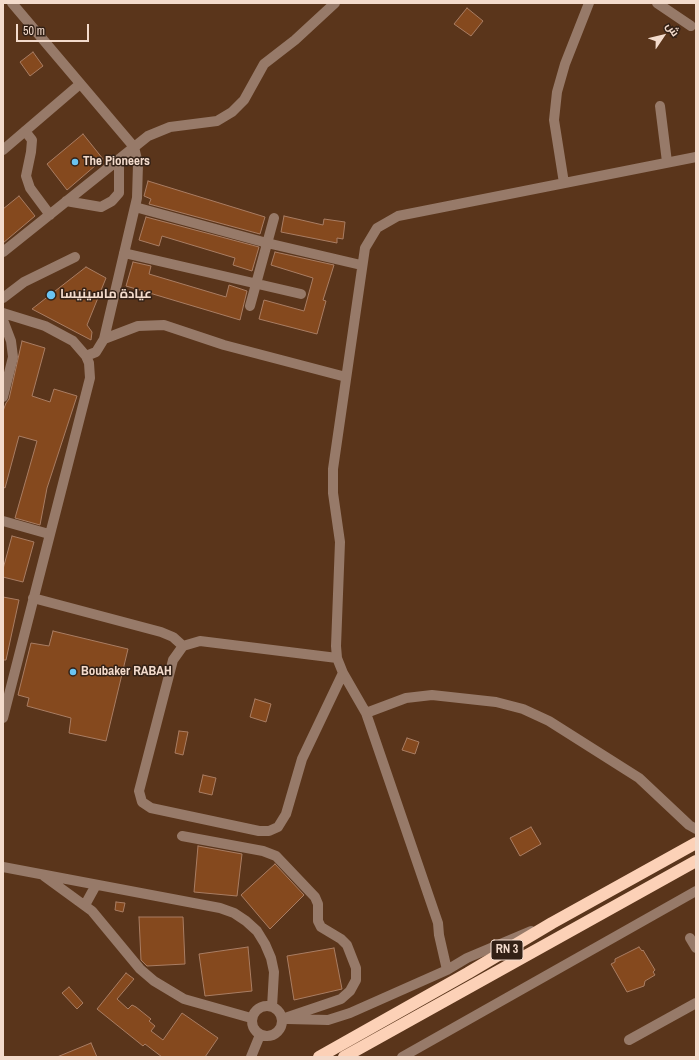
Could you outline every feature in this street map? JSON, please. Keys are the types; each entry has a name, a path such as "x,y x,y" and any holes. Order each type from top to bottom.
{"highway":[{"name":"RN 3","path":"319,1057 468,973 552,923 696,843"},
{"name":"RN 3","path":"344,1057 696,861"}],"street":[{"path":"12,3 134,147 139,172 135,207 104,338 102,344 96,352 86,356"},
{"path":"3,252 148,136 162,129 217,121 232,112 244,100 264,64 296,40 335,3"},
{"path":"564,183 554,120 557,92 565,64 589,3"},
{"path":"657,3 691,26"},
{"path":"3,150 80,84"},
{"path":"660,106 667,162"},
{"path":"25,131 32,140 26,176 30,188 50,215"},
{"path":"447,970 439,935 438,923 366,713 343,673 336,646 340,542 333,493 333,469 361,265 368,241 377,228 391,218 696,157"},
{"path":"66,202 102,207 112,202 119,193 119,159"},
{"path":"135,207 267,243 361,265"},
{"path":"250,306 255,283 274,218"},
{"path":"124,252 301,294"},
{"path":"3,298 24,282 75,257"},
{"path":"3,313 55,330 72,341 86,356 90,370 89,385 49,534 3,718"},
{"path":"3,320 12,366 3,397"},
{"path":"104,338 138,326 164,325 224,345 346,377"},
{"path":"3,521 49,534"},
{"path":"33,598 161,632 173,638 183,646"},
{"path":"338,658 200,641 183,646 173,660 139,791 140,798 151,808 259,831 274,829 284,819 302,759 343,673"},
{"path":"366,713 406,698 432,695 496,702 523,709 554,724 639,778 689,825 696,829"},
{"path":"182,836 262,851 276,856 315,897 318,904 318,921 321,927 341,939 347,945 356,968 356,980 350,991 341,999 282,1019"},
{"path":"3,867 220,908 234,913 257,931 271,958 274,972 272,1007"},
{"path":"42,874 85,905 140,969 158,985 184,999 251,1018"},
{"path":"85,905 96,885"},
{"path":"402,1057 696,891"},
{"path":"282,1019 328,1020 375,1003 447,970 467,958 552,923"},
{"path":"690,938 696,948"},
{"path":"629,1040 696,1004"},
{"path":"261,1007 272,1007 280,1013 282,1019 281,1026 277,1033 271,1036 260,1035 253,1028 251,1018 255,1011 261,1007"},
{"path":"251,1057 260,1035"}],"building":[{"path":"467,8 483,21 471,36 454,24"},
{"path":"33,52 43,66 30,76 20,62"},
{"name":"The Pioneers","path":"83,134 103,159 67,190 47,164"},
{"path":"148,181 265,217 260,234 149,204 151,199 144,196"},
{"path":"19,196 35,216 3,243 3,209"},
{"path":"284,216 323,225 324,219 345,222 343,239 337,238 337,243 281,232"},
{"path":"146,217 259,247 252,271 233,265 235,258 162,236 159,246 139,240"},
{"path":"275,252 334,265 323,300 326,301 317,334 259,319 264,300 304,311 313,278 271,265"},
{"path":"133,262 151,266 149,274 226,297 229,285 247,291 240,320 126,286"},
{"path":"86,267 106,278 87,325 92,332 91,340 32,309"},
{"path":"22,341 45,348 32,396 50,402 54,389 77,396 47,488 40,525 15,518 37,441 19,436 5,488 3,487 3,411 9,399"},
{"path":"12,536 34,542 23,582 3,577 3,569"},
{"path":"3,597 19,600 6,660 3,660"},
{"name":"Boubaker RABAH","path":"53,631 128,649 106,741 69,733 71,718 27,706 29,698 18,695 31,643 49,646"},
{"path":"255,699 271,704 266,722 250,717"},
{"path":"179,731 188,732 183,755 175,753"},
{"path":"407,738 419,742 415,754 402,750"},
{"path":"203,775 216,778 212,795 199,792"},
{"path":"531,827 541,844 520,856 510,838"},
{"path":"198,846 242,854 237,896 194,892"},
{"path":"275,864 304,895 270,929 241,895"},
{"path":"116,902 125,903 123,912 115,910"},
{"path":"139,917 183,917 185,964 147,966 141,960"},
{"path":"248,947 252,991 205,996 199,954"},
{"path":"639,947 642,951 643,950 655,970 653,972 655,975 645,981 644,986 627,992 611,964 615,962 615,959"},
{"path":"334,948 342,989 294,1000 287,956"},
{"path":"126,973 134,979 117,999 128,1009 132,1005 151,1019 149,1021 155,1026 151,1031 163,1040 182,1013 218,1038 205,1057 162,1057 145,1044 143,1046 97,1009"},
{"path":"69,987 83,1003 77,1009 62,993"},
{"path":"91,1043 97,1057 57,1057"}],"place":[{"name":"The Pioneers","path":"75,162"},
{"name":"عيادة ماسينيسا","path":"51,295"},
{"name":"Boubaker RABAH","path":"73,672"}]}
